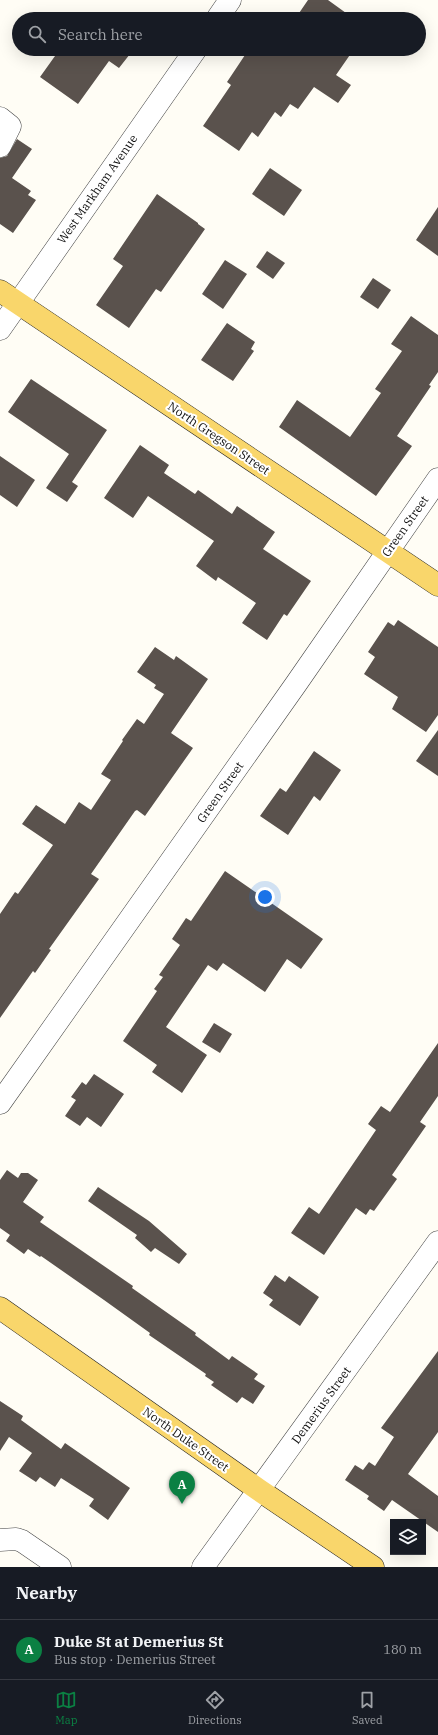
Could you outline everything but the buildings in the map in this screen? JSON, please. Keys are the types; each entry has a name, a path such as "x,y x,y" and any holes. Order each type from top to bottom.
{"main road":[{"name":"North Gregson Street","path":"9,297 438,585"},
{"name":"North Duke Street","path":"0,1308 259,1490 373,1567"}],"street":[{"path":"222,12 230,0"},
{"name":"West Markham Avenue","path":"0,329 9,297 191,56"},
{"path":"0,118 10,126 0,146"},
{"name":"Green Street","path":"0,1103 296,684 438,479"},
{"name":"Demerius Street","path":"203,1567 438,1242"},
{"path":"0,1540 16,1539 22,1541 60,1567"}],"place":[{"name":"Duke St at Demerius St","path":"182,1504"}]}
